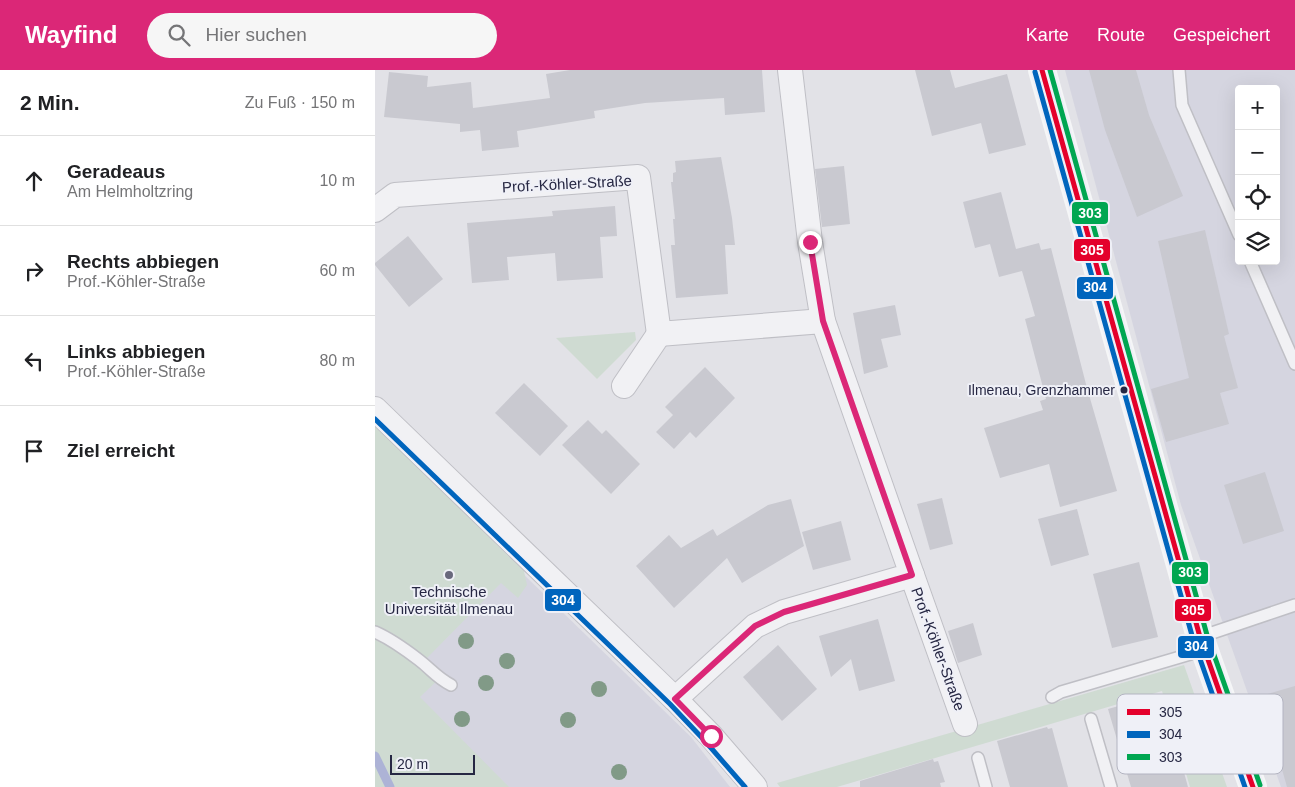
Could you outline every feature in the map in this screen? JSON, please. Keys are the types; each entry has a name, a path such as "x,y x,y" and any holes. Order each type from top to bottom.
{"main road":[{"path":"1042,70 1202,644 1220,694"},
{"path":"1248,774 1253,787"}],"street":[{"name":"Prof.-Köhler-Straße","path":"790,70 809,233 823,321 965,724"},
{"name":"Prof.-Köhler-Straße","path":"375,210 395,196 638,177 659,334"},
{"path":"625,386 659,334 823,321"},
{"path":"375,409 675,699 711,736 755,787"},
{"name":"Prof.-Köhler-Straße","path":"675,699 755,626 784,612 912,575"}],"lane":[{"path":"1179,70 1182,105 1235,226"},
{"path":"1252,265 1295,364"},
{"path":"1052,697 1061,692 1202,644 1295,606"},
{"path":"375,632 385,636 420,661 438,678 451,685"},
{"path":"1091,719 1111,787"},
{"path":"978,758 986,787"}],"shaded area":[{"path":"1065,70 1295,70 1295,787 1281,787 1276,774 1283,774 1283,694 1248,694 1181,505"},
{"path":"635,332 636,340 597,379 556,338"},
{"path":"375,426 524,571 527,585 518,598 501,583 427,658 443,675 420,697 509,787 375,787"},
{"name":"Technische Universität Ilmenau","path":"375,434 449,502 691,737 730,787 375,787"},
{"path":"1184,665 1194,694 1163,694 1162,691 1152,694 1117,694 1117,704 837,787 780,787 777,783"},
{"path":"1186,774 1222,774 1227,787 1190,787"}],"building":[{"path":"570,70 762,70 765,112 725,115 724,98 645,103 594,111 595,118 517,131 519,147 482,151 480,130 460,132 460,124 384,117 389,72 428,76 427,87 471,82 473,108 550,98 546,74"},
{"path":"915,70 950,70 955,88 1007,74 1026,145 989,154 981,123 932,136"},
{"path":"1089,70 1136,70 1149,115 1183,196 1137,217 1105,130"},
{"path":"721,157 735,245 725,245 728,294 676,298 671,245 675,245 673,219 675,219 671,182 673,182 673,173 676,172 675,161"},
{"path":"844,166 850,224 822,227 815,169"},
{"path":"1001,192 1016,249 1039,243 1041,250 1051,248 1087,388 1117,491 1060,507 1049,464 1000,478 984,428 1043,410 1040,401 1046,399 1025,319 1035,316 1022,271 999,277 990,244 975,248 963,202"},
{"path":"615,206 617,236 600,237 603,278 557,281 555,253 507,257 509,280 472,283 467,223 553,216 552,211"},
{"path":"1205,230 1229,334 1224,336 1238,388 1220,393 1229,424 1166,442 1151,389 1189,378 1158,241"},
{"path":"408,236 443,279 409,307 375,265 375,263"},
{"path":"895,305 901,335 881,339 888,367 864,374 853,313"},
{"path":"705,367 735,398 696,438 690,432 674,449 656,432 673,415 665,407"},
{"path":"524,383 568,426 540,456 495,413"},
{"path":"588,420 602,434 606,430 640,464 611,494 562,445"},
{"path":"1265,472 1284,531 1243,544 1224,485"},
{"path":"942,498 953,544 930,550 917,504"},
{"path":"791,499 804,546 742,583 727,558 674,608 636,566 669,535 681,548 713,529 717,536 768,505"},
{"path":"1077,509 1089,555 1051,566 1038,519"},
{"path":"841,521 851,560 813,570 802,532"},
{"path":"1139,562 1158,637 1112,648 1093,574"},
{"path":"878,619 895,681 859,691 851,659 831,677 819,636"},
{"path":"973,623 982,655 958,663 948,631"},
{"path":"778,645 817,689 782,721 743,677"},
{"path":"1295,686 1295,787 1287,787 1283,773 1283,694 1268,694"},
{"path":"1117,706 1117,740 1108,709"},
{"path":"1047,727 1048,729 1052,728 1068,787 1010,787 997,741"},
{"path":"933,759 934,762 938,761 945,782 940,783 941,787 860,787 860,781"},
{"path":"1127,774 1184,774 1188,787 1131,787"}],"waterway":[{"path":"375,756 390,787"}],"transit line":[{"name":"305","path":"1042,70 1200,637 1220,694"},
{"name":"303","path":"1050,70 1207,635 1228,694"},
{"name":"304","path":"1035,72 1193,639 1212,694"},
{"name":"304","path":"375,419 670,704 745,787"},
{"name":"304","path":"1240,774 1245,787"},
{"name":"305","path":"1248,774 1253,787"},
{"name":"303","path":"1256,774 1260,785"}],"place":[{"name":"Ilmenau, Grenzhammer","path":"1124,390"},
{"name":"Technische Universität Ilmenau","path":"449,575"}],"route":[{"path":"711,736 675,699 755,626 784,612 912,575 823,321 810,242"}]}
